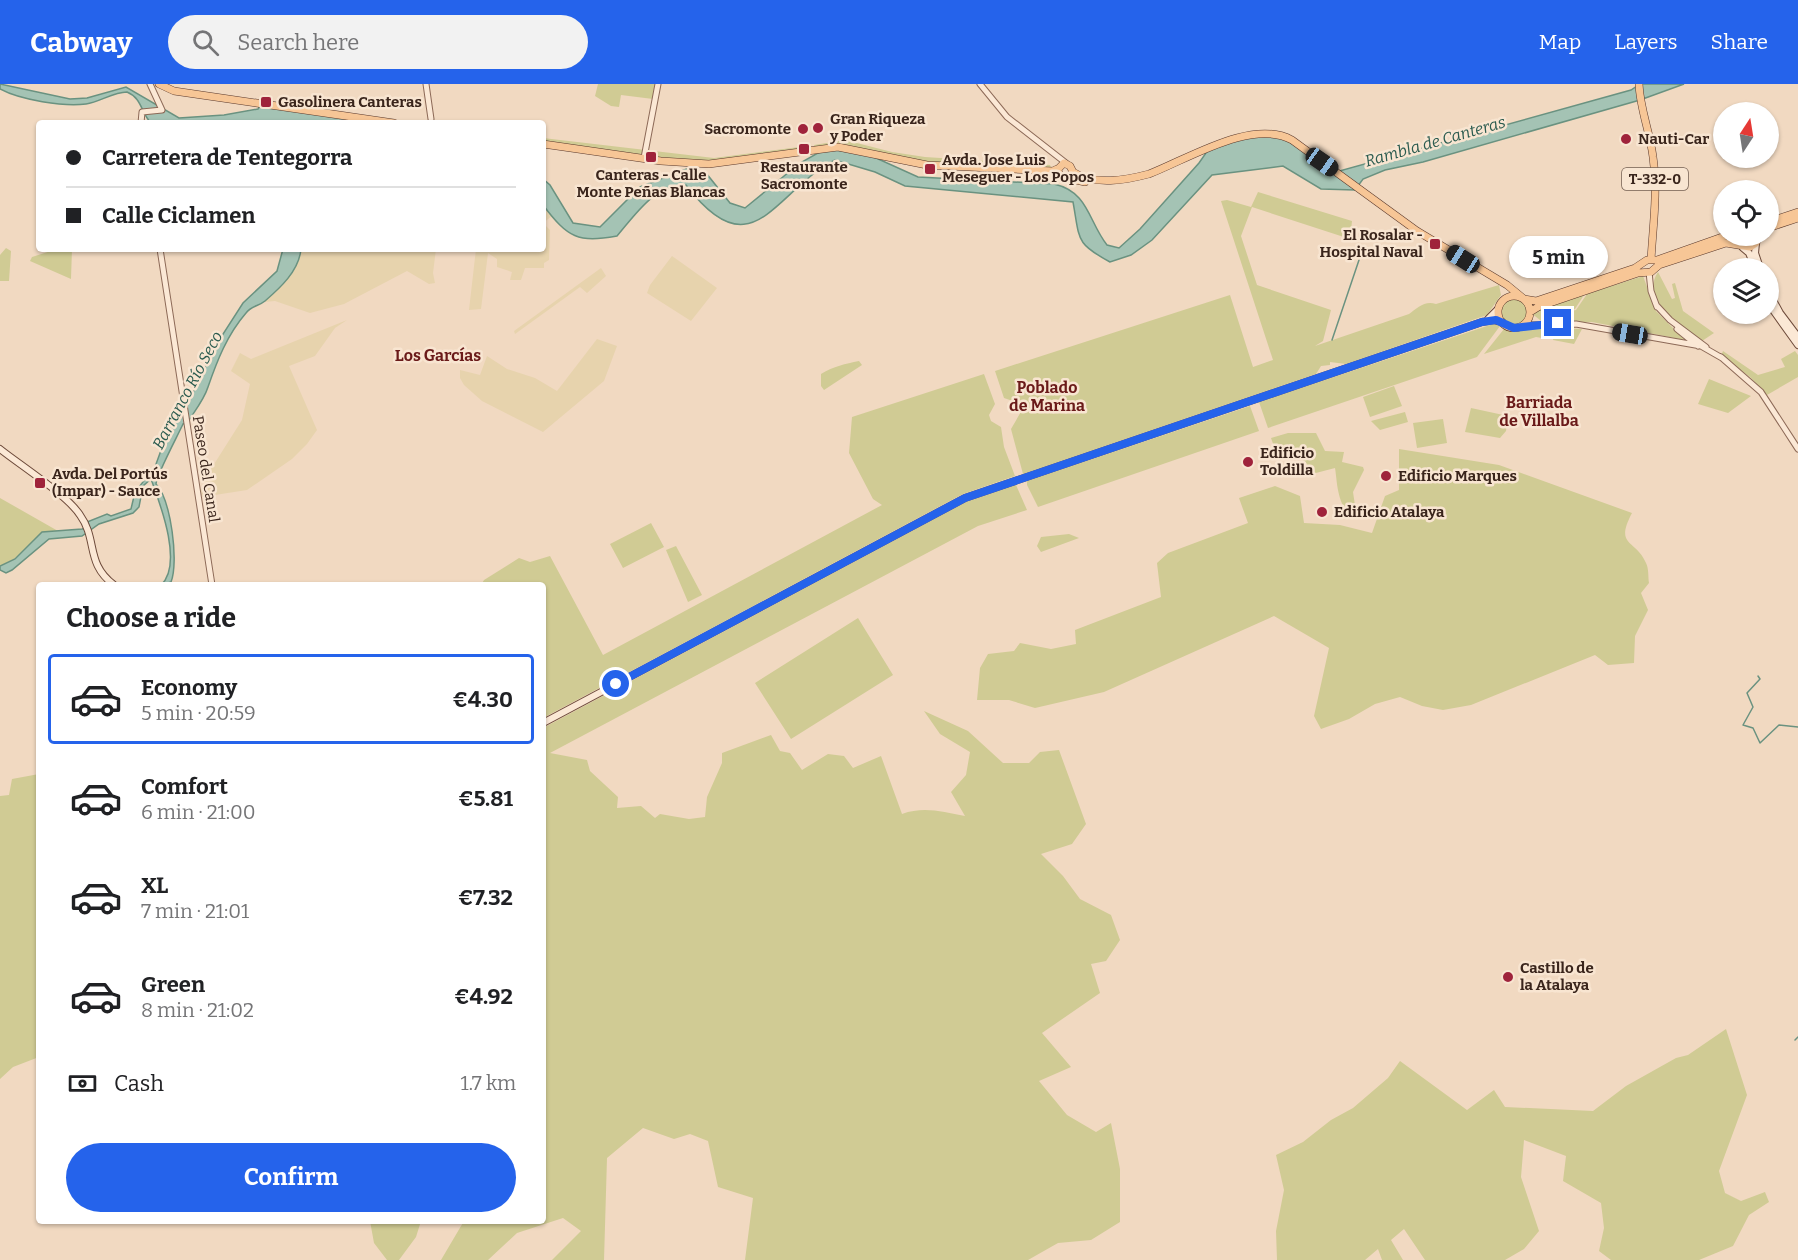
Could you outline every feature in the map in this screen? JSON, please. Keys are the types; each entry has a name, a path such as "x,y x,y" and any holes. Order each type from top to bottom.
{"main road":[{"path":"159,84 181,92 373,120"},
{"name":"T-332-0","path":"1639,84 1640,100 1652,147 1656,184 1647,261"},
{"path":"1011,169 1105,184 1126,182 1231,140 1267,132 1292,140 1417,231 1498,280 1524,299 1530,312"},
{"path":"546,144 724,164 833,147 927,165 1053,171 1061,166"},
{"path":"1061,166 1084,178 1099,180 1120,180 1152,173"},
{"path":"1061,166 1064,177"},
{"path":"1064,177 1072,170"},
{"path":"1779,218 1798,212"},
{"path":"1779,224 1798,218"},
{"path":"1504,299 1514,296 1536,301 1713,240"},
{"path":"1482,322 1494,320 1511,328 1523,325 1530,312 1546,304 1650,271 1726,243 1740,247 1749,253 1751,258"},
{"path":"1647,261 1650,271"},
{"path":"1647,261 1643,268 1650,271"},
{"path":"546,721 965,498 1482,322 1492,317 1504,299 1505,288 1498,280"},
{"path":"1498,309 1502,322"},
{"path":"1779,311 1798,337"},
{"path":"1779,318 1798,345"},
{"path":"0,449 79,513 87,528 94,562 111,582"}],"street":[{"path":"140,120 144,111 162,110 150,84"},
{"path":"426,84 431,120"},
{"path":"645,155 658,84"},
{"path":"980,84 1001,111 1053,154 1061,166"},
{"name":"Paseo del Canal","path":"160,252 212,582"},
{"path":"1650,271 1651,291 1665,319 1686,337 1749,380"},
{"path":"1657,306 1674,324 1749,380 1774,410 1798,449"},
{"path":"1530,312 1538,319 1551,322 1576,324 1699,346 1722,358"},
{"path":"1523,325 1551,322"},
{"path":"1684,344 1686,337"}],"shaded area":[{"path":"0,84 70,99 87,98 126,87 179,118 224,115 258,109 260,106 353,120 149,120 136,98 127,92 77,105 42,102 0,89"},
{"path":"598,84 656,84 653,99 621,95 619,107 611,106 595,96"},
{"path":"1640,84 1684,84 1640,100 1423,162 1385,170 1363,179 1355,190 1321,189 1283,166 1212,175 1152,240 1131,255 1110,262 1090,250 1081,239 1073,202 905,186 875,172 835,160 814,174 763,217 747,224 729,223 709,210 686,185 675,186 655,195 617,236 592,239 575,235 560,225 546,209 546,182 573,223 600,227 640,187 689,168 706,173 730,203 745,208 800,163 825,149 865,153 918,177 1054,184 1066,188 1081,200 1107,245 1119,248 1140,229 1208,150 1231,140 1276,133 1336,172 1631,90"},
{"path":"546,138 714,158 807,146 807,151 709,164 546,144"},
{"path":"845,140 892,152 925,157 1050,165 1052,170 944,166 815,150 814,145"},
{"path":"1258,192 1352,221 1350,239 1252,207 1241,236 1257,285 1331,310 1323,341 1315,346 1409,314 1425,304 1436,304 1499,285 1501,295 1487,315 1346,364 1330,362 1330,365 1321,366 1316,374 1023,474 1011,429 1022,410 1019,403 1004,398 995,371 1230,295 1253,367 1273,360 1221,201 1227,200 1251,207"},
{"path":"546,209 552,216 546,221"},
{"path":"546,226 550,230 549,260 544,263 544,268 525,268 521,280 510,280 512,272 497,267 497,259 488,253 481,309 469,310 476,252 546,252"},
{"path":"6,248 11,251 9,281 0,281 0,255"},
{"path":"48,252 72,252 71,279 30,261 32,257"},
{"path":"282,252 300,252 297,265 282,285 265,301 248,311 233,330 204,397 187,423 183,424 157,480 156,484 166,503 174,546 171,582 163,582 168,575 170,548 164,517 151,479 143,486 139,507 133,513 99,524 82,536 49,539 12,570 6,573 0,570 0,566 15,559 42,532 86,528 87,522 107,514 111,516 131,509 135,492 155,467 172,420 185,409 214,348 243,303 277,271"},
{"path":"300,252 436,252 433,273 435,283 429,284 407,271 344,304 310,313 275,301 264,302 292,272"},
{"path":"672,256 717,288 691,321 647,293 650,285"},
{"path":"601,268 606,276 587,293 580,287 515,334 514,331"},
{"path":"1658,272 1672,299 1675,298 1672,284 1675,283 1683,311 1714,333 1702,341 1665,312 1654,293 1654,283"},
{"path":"1643,276 1656,311 1685,340 1592,322 1558,323 1561,313 1576,310 1587,294"},
{"path":"1584,295 1575,309 1560,313 1557,323 1540,320 1531,313 1523,325 1511,328 1500,317 1499,307 1504,299 1510,296 1538,302"},
{"path":"347,320 335,328 315,356 289,366 317,430 307,444 292,459 247,490 202,497 201,490 211,469 242,420 250,384 231,371 240,353 251,359"},
{"path":"1493,324 1500,326 1477,357 1268,428 1259,402"},
{"path":"1545,326 1542,338 1536,337 1484,354 1504,329 1513,331"},
{"path":"1556,327 1582,329 1574,344 1553,340"},
{"path":"597,339 617,346 604,381 543,432 482,401 464,385 460,378 460,370 480,375 487,356 507,369 535,378 557,391"},
{"path":"1723,351 1758,375 1785,367 1781,359 1795,351 1798,355 1798,377 1767,395 1750,377 1721,356"},
{"path":"859,361 862,365 824,390 821,386 821,374 835,367"},
{"path":"984,374 995,404 989,415 991,421 1001,427 1004,447 1015,476 963,494 546,716 546,582 483,582 484,580 519,558 530,562 550,556 603,655 882,505 873,499 849,453 852,417"},
{"path":"1709,379 1751,396 1728,413 1698,404"},
{"path":"1394,386 1402,406 1370,417 1363,397"},
{"path":"1250,406 1259,431 1038,507 1027,485 1027,481"},
{"path":"1471,408 1508,416 1506,431 1500,438 1465,432"},
{"path":"1405,412 1408,422 1380,430 1371,421"},
{"path":"1443,419 1447,443 1417,448 1413,423"},
{"path":"1288,433 1316,433 1325,451 1344,452 1342,462 1363,467 1364,470 1353,492 1356,512 1350,513 1342,504 1335,468 1312,474 1306,463 1299,457 1277,455 1271,438"},
{"path":"1399,449 1499,465 1632,513 1625,532 1626,537 1646,563 1649,583 1641,593 1648,610 1635,636 1634,663 1608,665 1595,655 1471,705 1443,710 1422,706 1400,697 1375,704 1349,719 1321,729 1314,716 1329,648 1274,616 1104,692 1035,708 1009,700 977,700 980,668 988,654 1014,651 1020,643 1051,649 1076,644 1075,630 1161,597 1157,563 1168,553 1248,523 1239,498 1275,486 1300,496 1304,523 1340,525 1372,533 1385,496 1399,490"},
{"path":"1016,485 1027,510 978,526 550,753 587,760 590,771 618,797 617,808 641,806 655,818 660,814 689,819 705,817 707,797 722,763 722,753 771,735 780,751 790,753 802,770 828,754 844,756 853,768 881,756 902,814 926,810 965,816 951,792 966,775 970,752 940,734 924,711 968,731 1003,763 1029,763 1040,752 1059,750 1086,824 1072,844 1041,854 1063,876 1080,899 1111,915 1120,940 1106,961 1091,964 1100,993 1042,1033 1071,1067 1039,1081 1067,1115 1096,1132 1111,1123 1120,1169 1120,1222 1091,1240 1058,1243 1028,1260 745,1260 753,1198 718,1187 708,1141 690,1134 674,1139 643,1128 607,1158 604,1260 552,1260 581,1231 563,1218 546,1224 546,726 966,502"},
{"path":"0,498 58,531 51,531 3,567 0,566"},
{"path":"651,523 664,547 623,568 610,544"},
{"path":"1069,534 1079,538 1041,552 1037,546 1041,537"},
{"path":"676,546 702,595 688,602 666,550"},
{"path":"858,618 893,675 791,739 755,683"},
{"path":"36,775 36,1058 13,1067 0,1079 0,796 9,795 12,779"},
{"path":"1726,1029 1747,1095 1719,1171 1725,1193 1741,1201 1765,1192 1769,1202 1749,1215 1733,1246 1699,1260 1611,1260 1599,1251 1604,1228 1601,1203 1563,1181 1566,1156 1524,1140 1521,1177 1539,1231 1524,1249 1505,1260 1425,1260 1404,1229 1391,1240 1403,1260 1382,1260 1378,1249 1365,1260 1277,1260 1276,1231 1284,1190 1276,1155 1303,1142 1331,1120 1353,1108 1388,1078 1400,1061 1467,1110 1494,1090 1505,1107 1593,1111 1626,1086 1676,1058 1688,1055"},
{"path":"371,1224 420,1224 416,1237 399,1260 387,1260 374,1243"},
{"path":"462,1224 545,1224 517,1233 488,1260 441,1260"}],"waterway":[{"path":"1332,340 1359,260"},
{"path":"1758,676 1760,679 1747,693 1753,707 1743,725 1753,728 1760,743 1779,725 1798,727"},
{"path":"1795,1040 1798,1037"}],"place":[{"name":"Gasolinera Canteras","path":"266,102"},
{"name":"Gran Riqueza y Poder","path":"818,128"},
{"name":"Sacromonte","path":"803,129"},
{"name":"Nauti-Car","path":"1626,139"},
{"name":"Restaurante Sacromonte","path":"804,149"},
{"name":"Canteras - Calle Monte Peñas Blancas","path":"651,157"},
{"name":"Avda. Jose Luis Meseguer - Los Popos","path":"930,169"},
{"name":"El Rosalar - Hospital Naval","path":"1435,244"},
{"name":"Edificio Toldilla","path":"1248,462"},
{"name":"Edificio Marques","path":"1386,476"},
{"name":"Avda. Del Portús (Impar) - Sauce","path":"40,483"},
{"name":"Edificio Atalaya","path":"1322,512"},
{"name":"Castillo de la Atalaya","path":"1508,977"}],"district":[{"name":"Los Garcías","path":"438,355"},
{"name":"Poblado de Marina","path":"1047,396"},
{"name":"Barriada de Villalba","path":"1539,411"}],"route":[{"path":"616,684 970,496 1482,322 1496,320 1514,328 1537,323 1558,323"}],"water label":[{"name":"Rambla de Canteras","path":"1435,141"},
{"name":"Barranco Río Seco","path":"187,390"}]}
